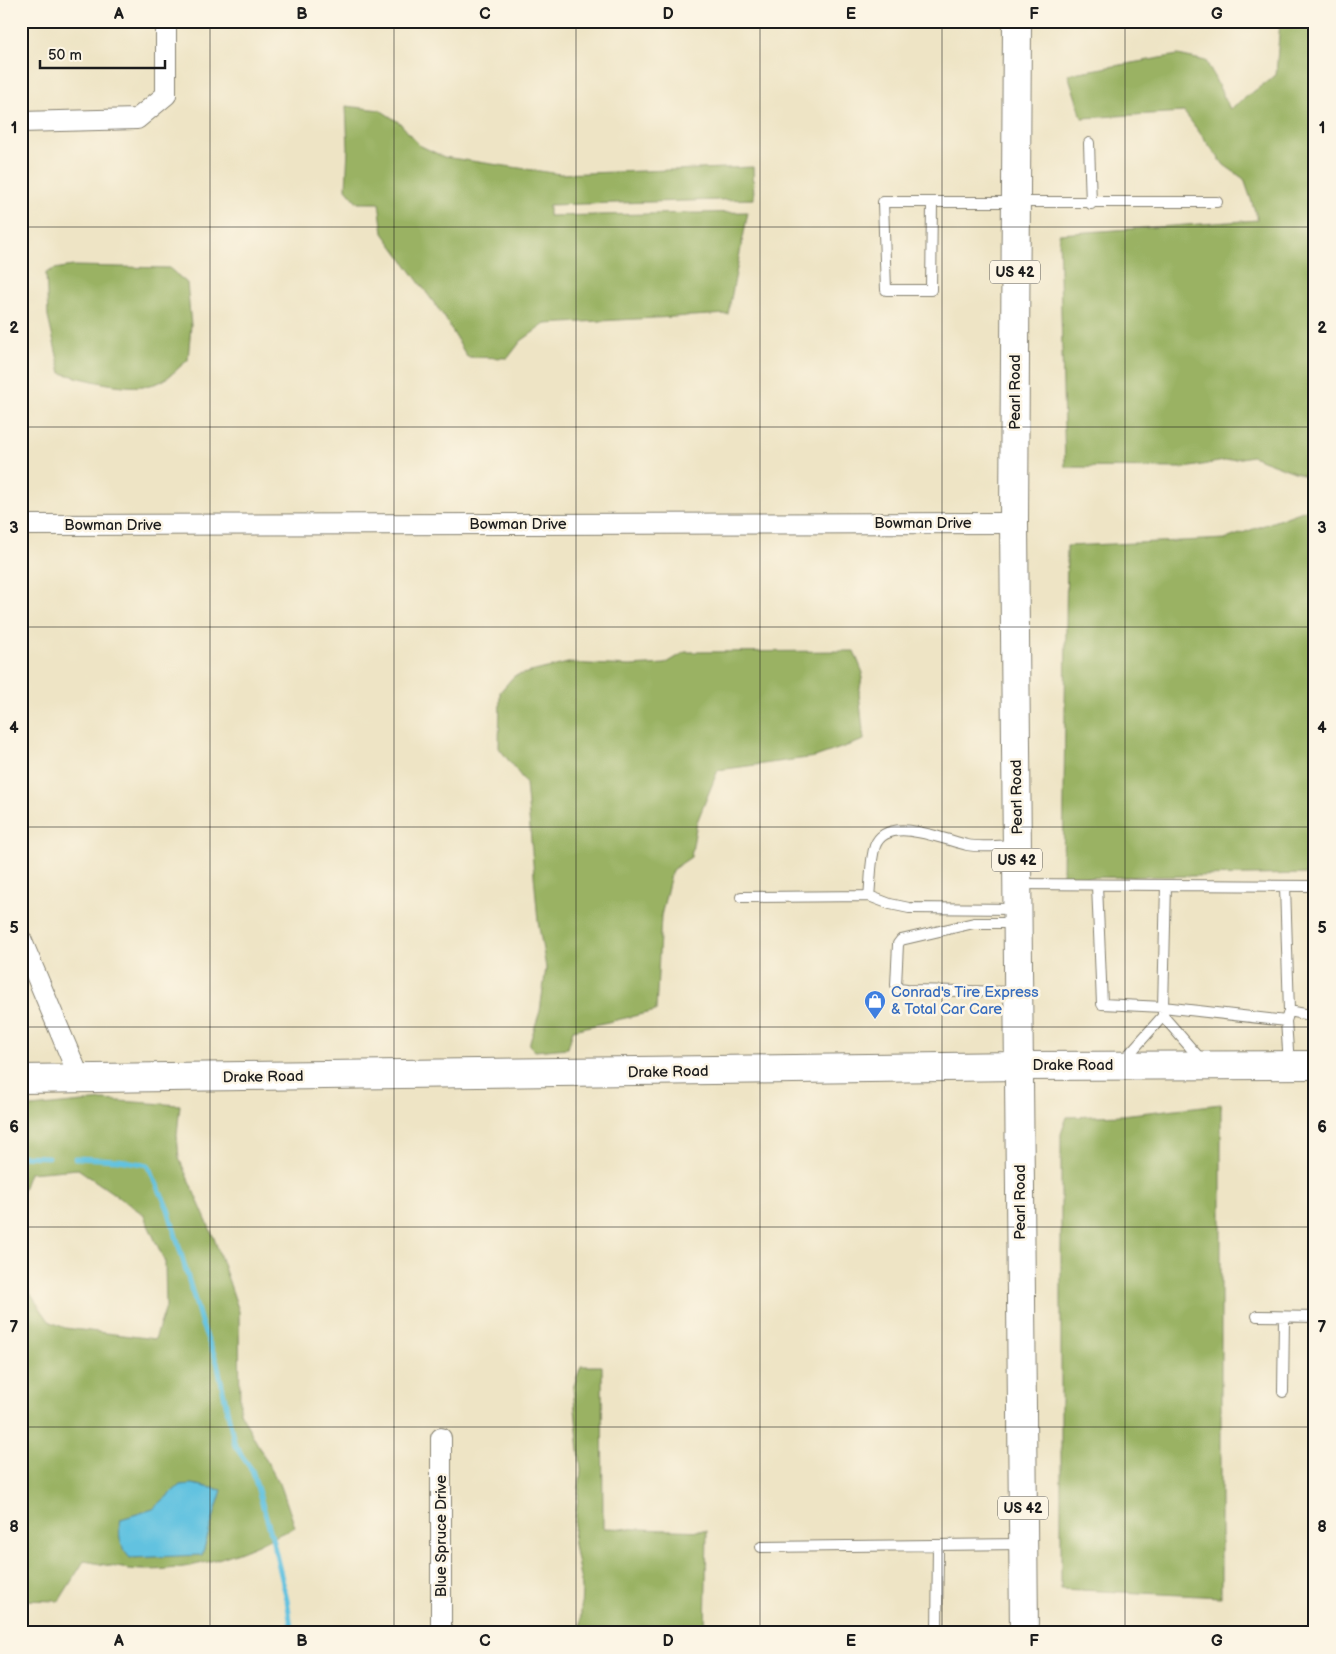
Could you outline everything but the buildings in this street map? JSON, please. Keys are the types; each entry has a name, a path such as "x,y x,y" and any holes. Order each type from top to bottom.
{"main road":[{"name":"Pearl Road","path":"1017,21 1014,522 1024,1633"},
{"name":"Drake Road","path":"21,1079 1019,1066 1302,1065"}],"street":[{"path":"21,122 137,119 166,96 166,21"},
{"name":"Bowman Drive","path":"21,525 1014,522"},
{"path":"21,939 80,1079"},
{"name":"Blue Spruce Drive","path":"441,1438 441,1633"}],"lane":[{"path":"1089,142 1091,204"},
{"path":"932,203 931,290 886,290 883,202 1016,204 1216,202"},
{"path":"870,896 875,847 881,838 887,834 907,830 968,845 1017,845"},
{"path":"1097,885 1102,1004 1163,1011 1315,1016"},
{"path":"1019,992 902,990 896,985 898,944 901,940 974,923 1018,905 1097,885 1315,886"},
{"path":"1120,1065 1163,1011 1166,885"},
{"path":"1285,886 1288,1016 1302,1065"},
{"path":"741,897 870,896 890,904 908,908 1018,905"},
{"path":"1163,1011 1205,1064"},
{"path":"1257,1316 1284,1318 1315,1317"},
{"path":"1283,1392 1284,1318"},
{"path":"761,1547 1023,1544"},
{"path":"937,1633 938,1545"}],"green space":[{"path":"1280,21 1315,21 1315,874 1063,878 1067,546 1226,539 1311,508 1305,476 1252,456 1185,468 1065,467 1059,234 1258,220 1244,179 1224,165 1184,112 1082,118 1068,74 1178,55 1206,61 1230,109 1276,75"},
{"path":"346,106 380,110 400,123 419,145 444,157 560,174 753,167 754,199 549,205 549,216 748,212 728,314 545,324 521,341 508,358 467,357 445,318 383,233 379,203 358,203 346,189 348,148"},
{"path":"73,266 169,268 187,283 191,325 188,360 164,380 141,386 113,385 61,373 48,317 46,273 54,269"},
{"path":"854,651 863,673 859,693 864,740 815,757 718,770 697,822 691,857 672,870 661,916 656,1011 573,1030 568,1048 535,1051 529,1045 540,1011 546,968 538,921 526,783 499,748 500,692 514,676 568,663 630,666 665,664 685,652"},
{"path":"103,1100 180,1105 177,1135 179,1158 214,1238 239,1311 240,1412 282,1489 295,1527 223,1558 186,1567 137,1570 84,1561 59,1601 21,1600 21,1270 23,1283 49,1321 65,1328 155,1339 166,1307 165,1262 143,1214 78,1169 29,1173 21,1195 21,1108"},
{"path":"1221,1104 1221,1597 1061,1589 1061,1134 1067,1117 1122,1115"},
{"path":"581,1366 602,1366 603,1528 707,1531 705,1633 580,1633 582,1588 573,1539 581,1471 573,1388"}],"water":[{"path":"192,1484 222,1490 202,1555 130,1558 120,1540 121,1519 153,1509 180,1485"}],"waterway":[{"path":"21,1156 48,1157"},
{"path":"75,1158 119,1160 148,1165 168,1209 202,1325 217,1362 235,1446 252,1470 271,1533 287,1600 292,1633"}],"place":[{"name":"Conrad's Tire Express & Total Car Care","path":"875,1020"}]}
